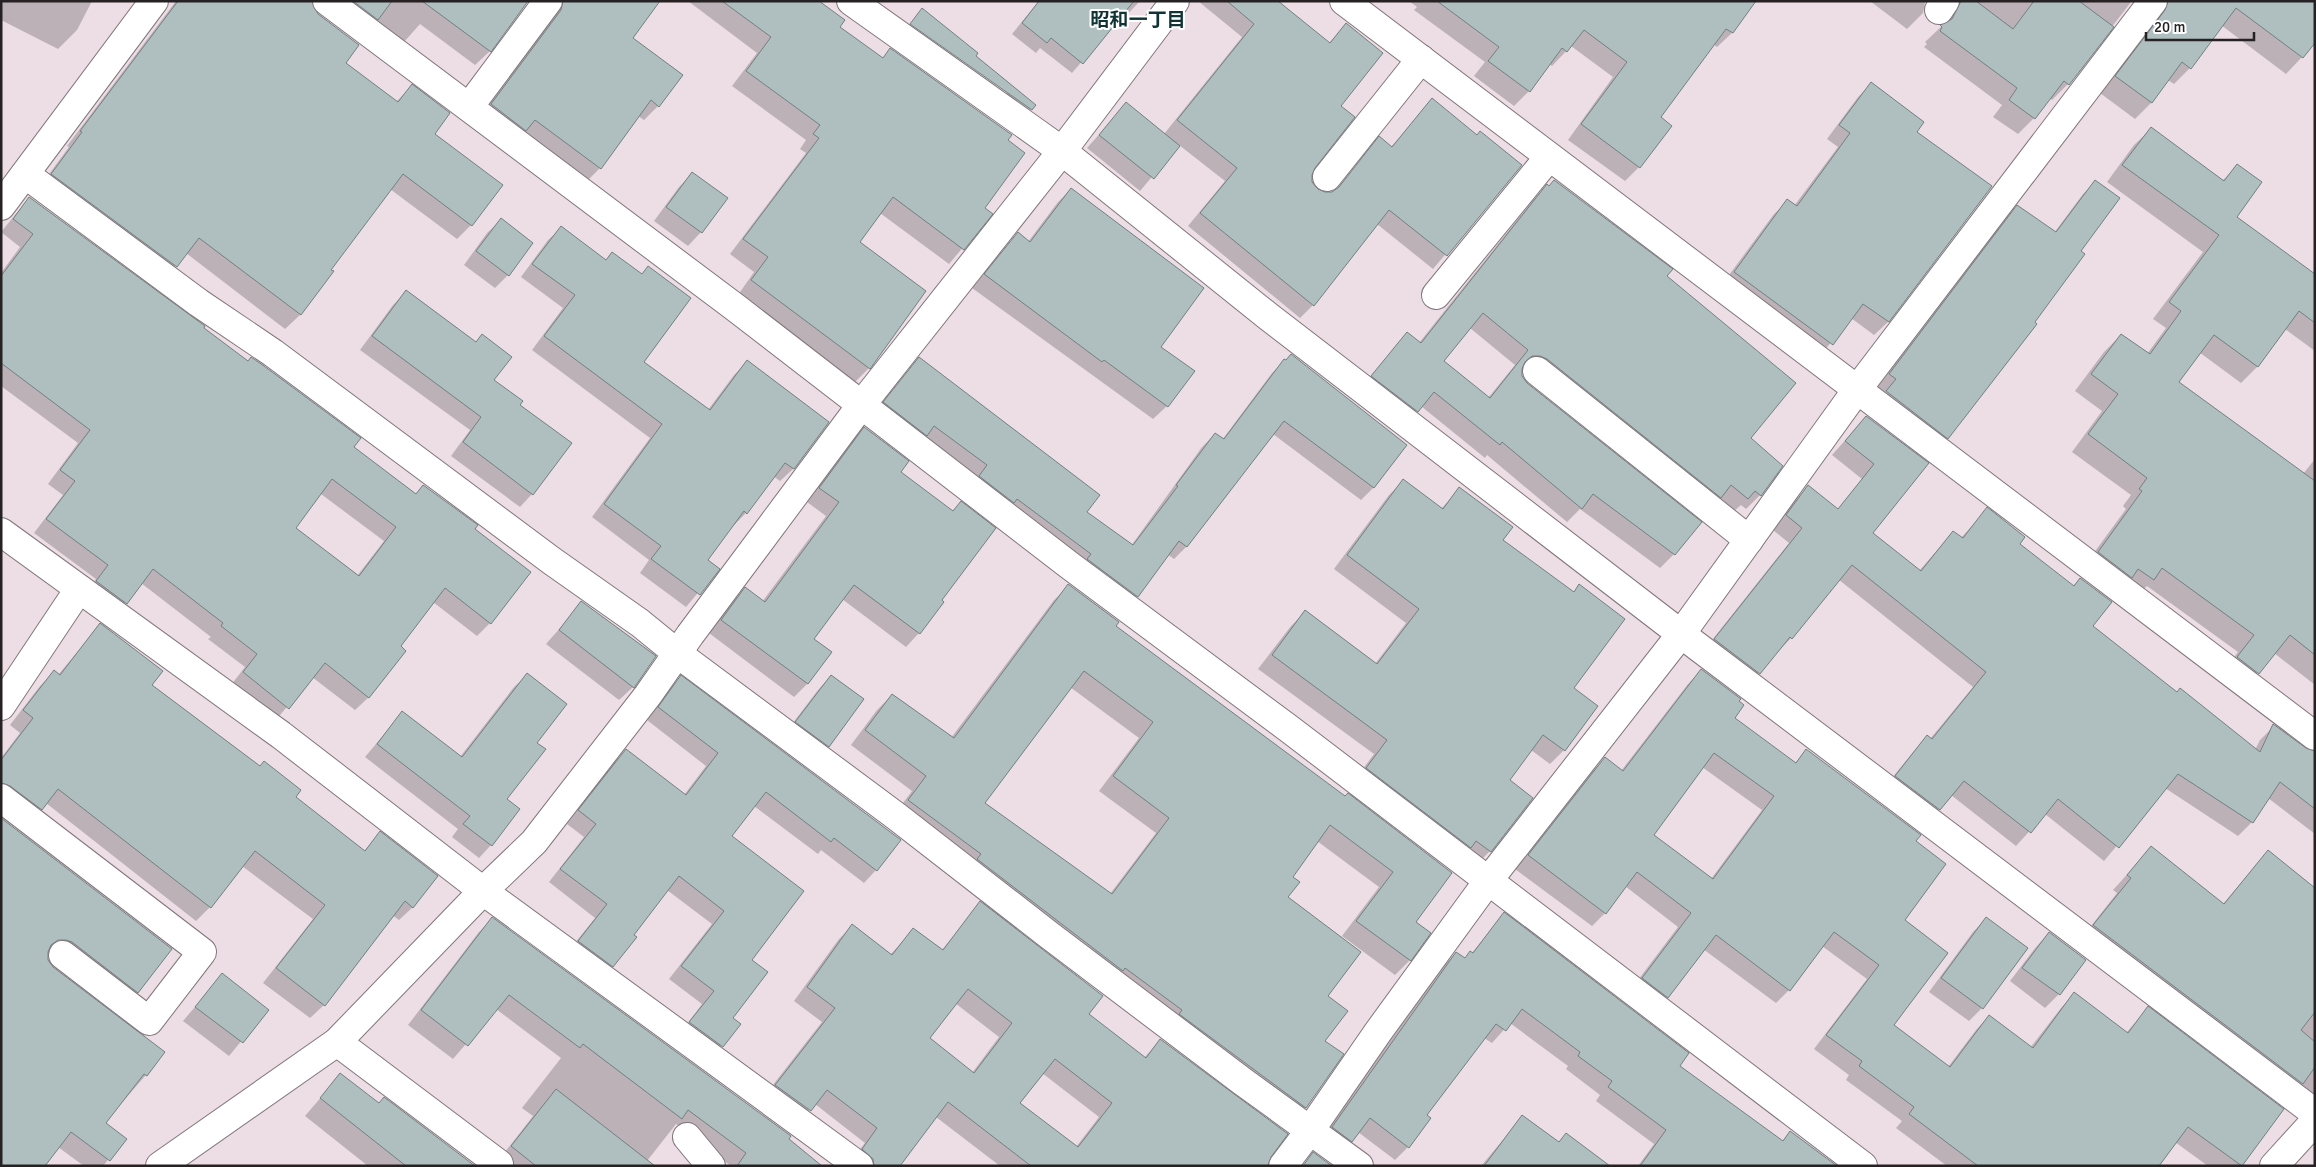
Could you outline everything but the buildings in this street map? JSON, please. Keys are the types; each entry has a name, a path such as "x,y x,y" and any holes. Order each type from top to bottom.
{"street":[{"path":"1,206 154,1"},
{"path":"327,1 862,404 1062,559 1288,728 1851,1162"},
{"path":"469,107 548,1"},
{"path":"851,1 1062,151 1269,317 1681,634 2315,1113"},
{"path":"160,1166 337,1042 483,891 534,842 678,654 862,404 1062,151 1175,1"},
{"path":"1344,1 1856,391 2315,736"},
{"path":"1283,1166 1488,881 1681,634 1856,391 2153,1"},
{"path":"1327,177 1421,59"},
{"path":"1436,295 1549,157"},
{"path":"25,174 199,303 273,354 552,561 640,623 678,654 896,816 1242,1081 1311,1129 1359,1166"},
{"path":"1537,372 1749,540"},
{"path":"1,532 281,735 483,891 859,1166"},
{"path":"1,706 79,589"},
{"path":"1,798 202,952 149,1021 63,955"},
{"path":"337,1042 499,1164"},
{"path":"2274,1166 2315,1120"},
{"path":"687,1137 711,1166"}],"district":[{"name":"昭和一丁目","path":"1138,19"}]}
